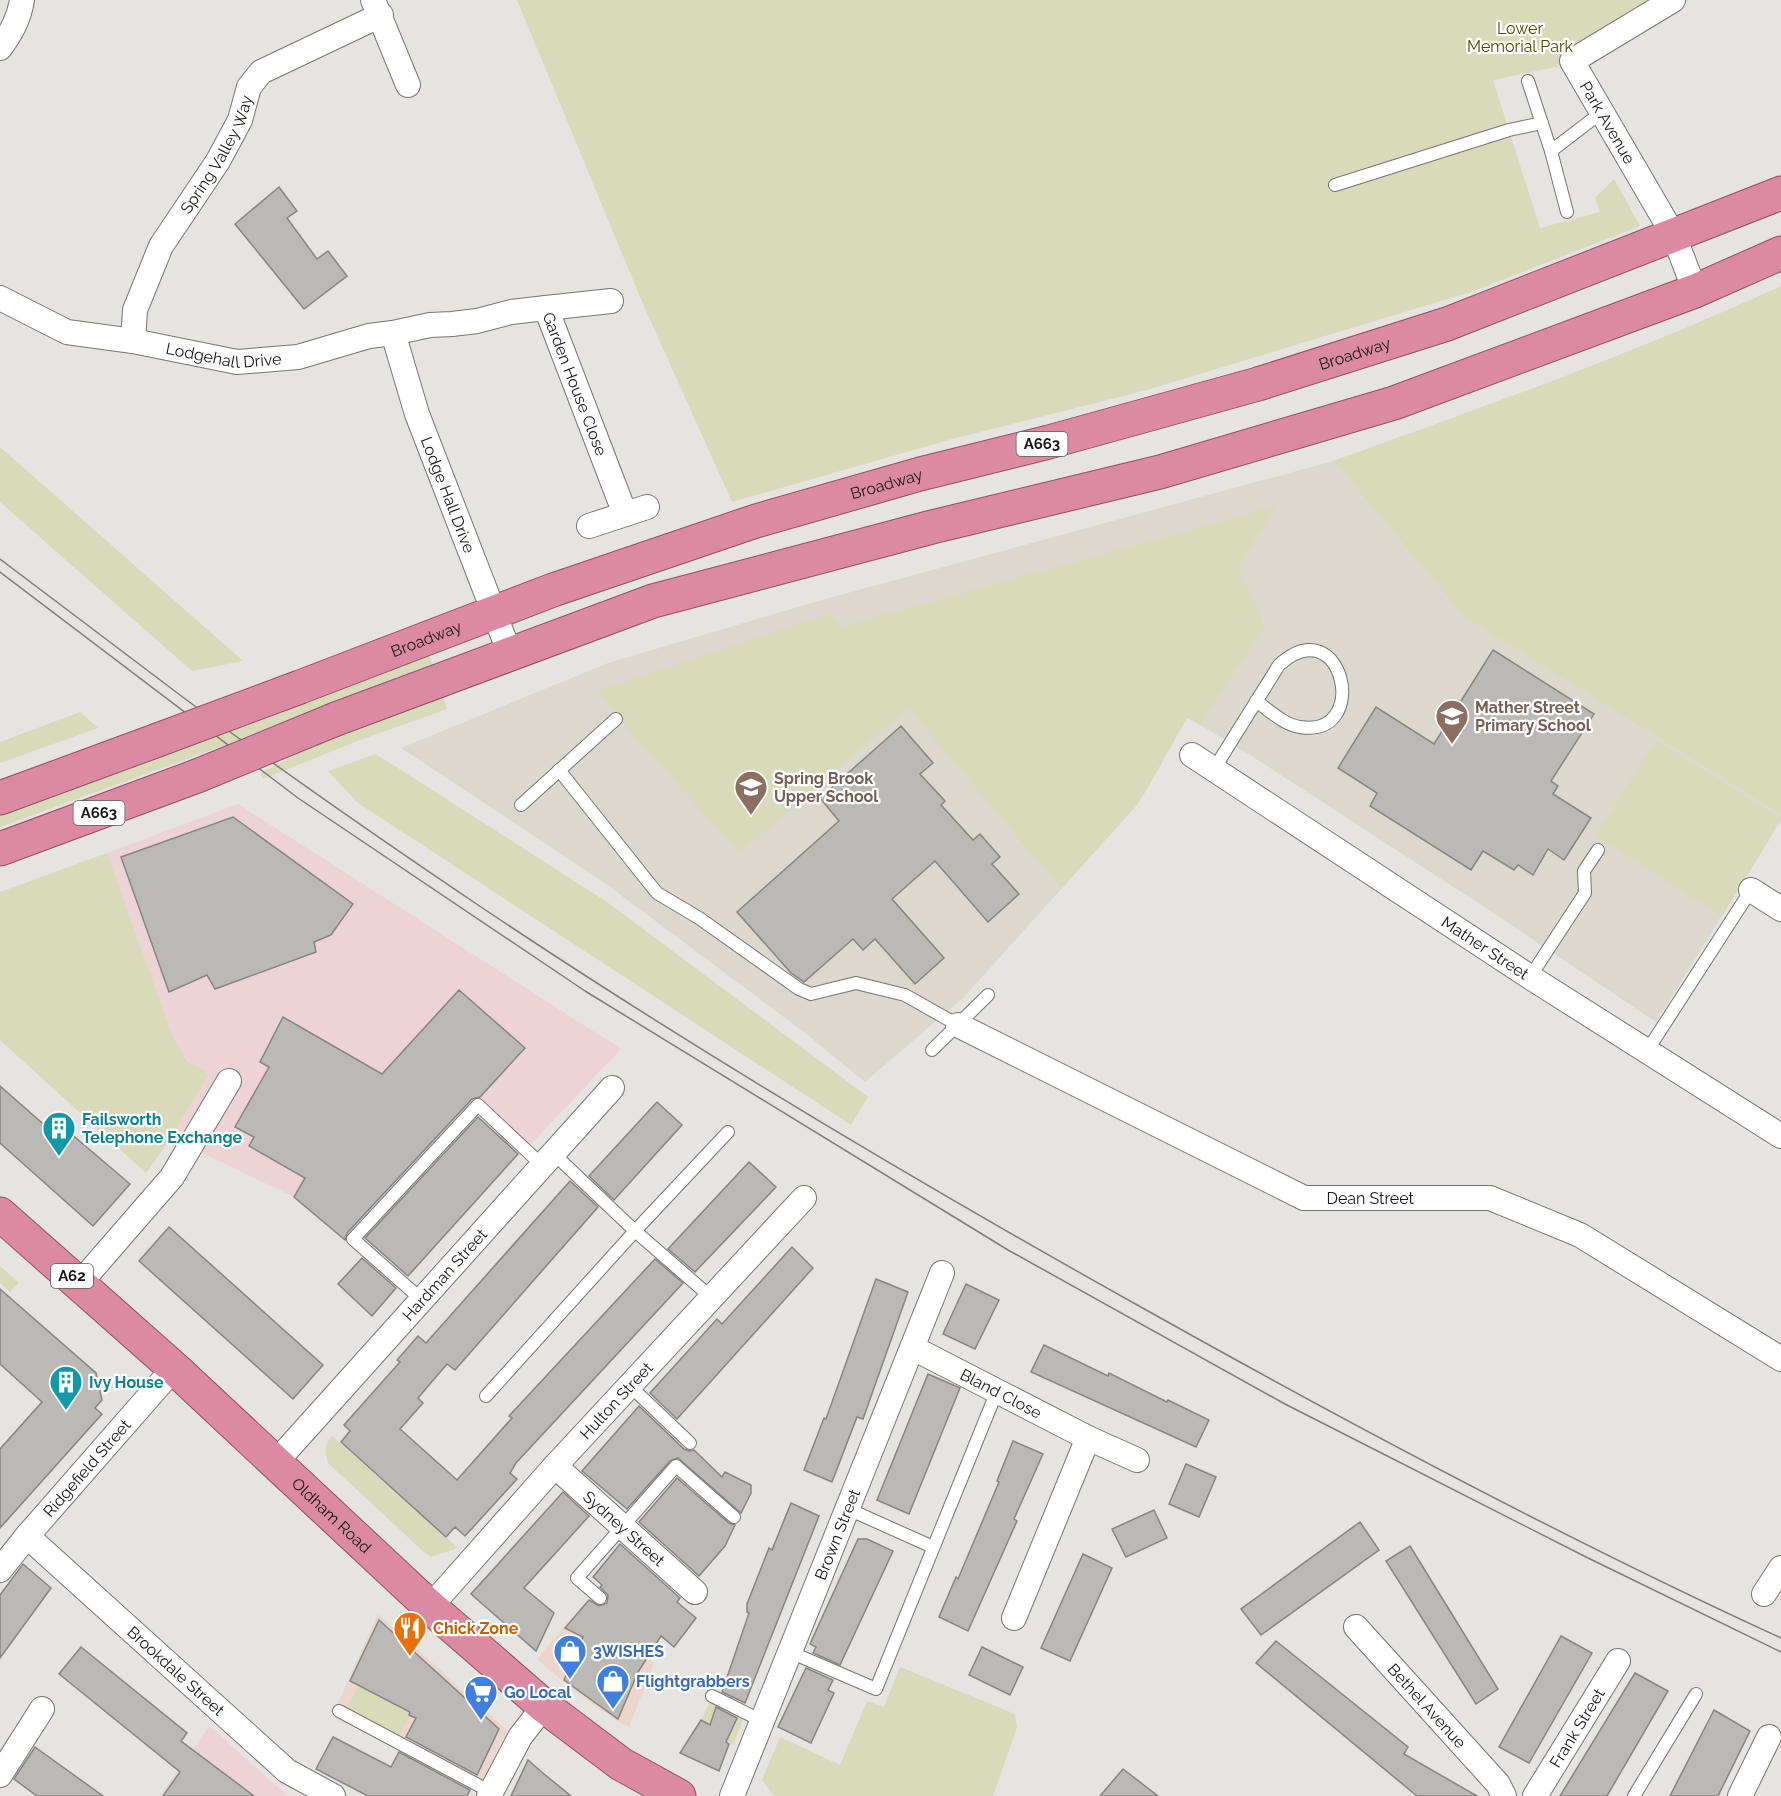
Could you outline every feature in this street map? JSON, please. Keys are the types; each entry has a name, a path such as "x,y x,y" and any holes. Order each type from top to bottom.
{"highway":[{"name":"Broadway","path":"0,798 553,590 756,521 921,474 1049,442 1258,384 1447,324 1781,193"},
{"name":"A663","path":"0,849 197,776 336,719 653,601 932,527 1160,472 1394,403 1695,291 1781,253"},
{"name":"Oldham Road","path":"0,1214 174,1368 430,1607 544,1706 621,1764 672,1794"}],"street":[{"path":"0,48 11,33 22,0"},
{"name":"Park Avenue","path":"1673,0 1572,61 1674,236 1695,291"},
{"path":"377,8 408,85"},
{"name":"Spring Valley Way","path":"133,341 135,310 161,246 218,161 240,120 249,87 261,72 377,8"},
{"name":"Lodgehall Drive","path":"0,298 67,332 133,341 237,362 298,357 369,336 430,325 453,324"},
{"path":"546,308 611,301"},
{"name":"Garden House Close","path":"453,324 511,312 546,308 636,511 589,526"},
{"name":"Lodge Hall Drive","path":"393,333 417,414 496,612 510,654"},
{"name":"Mather Street","path":"1192,755 1530,977 1781,1136"},
{"path":"1751,890 1781,909"},
{"name":"Dean Street","path":"958,1024 1304,1198 1490,1198 1580,1235 1781,1359"},
{"path":"80,1283 172,1177 229,1081"},
{"name":"Hardman Street","path":"276,1462 612,1088"},
{"name":"Hulton Street","path":"430,1607 629,1385 804,1198"},
{"name":"Brown Street","path":"732,1796 914,1348 942,1273"},
{"name":"Bland Close","path":"914,1348 1088,1438 1137,1460"},
{"name":"Ridgefield Street","path":"0,1570 174,1368"},
{"path":"1014,1618 1088,1438"},
{"name":"Sydney Street","path":"555,1466 695,1592"},
{"name":"Brookdale Street","path":"27,1536 287,1771 333,1796"},
{"path":"1764,1594 1781,1568"},
{"name":"Bethel Avenue","path":"1356,1626 1497,1792"},
{"name":"Frank Street","path":"1534,1796 1618,1660"},
{"path":"490,1794 520,1737 544,1706"},
{"path":"0,1775 42,1709"},
{"path":"1740,1796 1775,1740"}],"lane":[{"path":"1528,81 1551,151 1567,212"},
{"path":"1551,151 1602,112"},
{"path":"1335,185 1509,130 1542,123"},
{"path":"1214,769 1256,701 1279,665 1290,655 1312,651 1321,653 1337,668 1342,680 1344,694 1335,716 1325,724 1313,727 1299,727 1287,722 1256,701"},
{"path":"521,805 616,719"},
{"path":"559,770 657,893 699,918 799,989 811,994 856,983 905,995 958,1024"},
{"path":"1530,977 1585,893 1584,871 1598,850"},
{"path":"1647,1051 1751,890"},
{"path":"932,1050 988,995"},
{"path":"422,1300 353,1239 478,1105 635,1231 712,1298"},
{"path":"486,1396 728,1132"},
{"path":"629,1385 690,1443"},
{"path":"790,1652 876,1689 997,1391"},
{"path":"600,1598 577,1578 676,1467 734,1518"},
{"path":"848,1509 933,1547"},
{"path":"1634,1796 1696,1694"},
{"path":"712,1696 762,1721"},
{"path":"339,1711 490,1794"}],"shaded area":[{"name":"Mather Street Primary School","path":"1333,461 1465,618 1781,815 1781,821 1656,1022 1475,901 1250,755 1187,717 1136,806 964,997 865,1082 805,1033 606,884 401,748 608,663 818,601"},
{"path":"238,804 621,1049 530,1145 478,1098 345,1240 294,1197 171,1138 209,1074 187,1061 173,1037 107,853"},
{"path":"585,1603 654,1664 629,1727 572,1689 537,1659"},
{"path":"378,1614 507,1730 481,1783 337,1705"},
{"path":"209,1726 288,1796 160,1796"}],"green space":[{"name":"Lower Memorial Park","path":"517,0 1689,0 1608,51 1556,67 1493,80 1540,228 1600,212 1595,198 1614,179 1640,226 1474,291 1147,390 952,439 732,502 643,304"},
{"path":"1781,286 1781,815 1465,618 1333,461 1615,357"},
{"path":"0,447 243,661 192,671 0,502"},
{"path":"1277,506 1238,566 1265,627 1200,725 1187,718 1136,806 1061,889 908,708 740,853 639,742 597,691 829,614 840,627"},
{"path":"428,653 434,669 0,827 0,810"},
{"path":"442,695 447,709 360,740 263,779 260,773 313,743"},
{"path":"80,712 98,728 0,763 0,742"},
{"path":"1656,740 1781,818 1722,916 1595,836"},
{"path":"376,754 607,902 868,1097 851,1125 358,803 328,771"},
{"path":"107,853 173,1037 187,1061 209,1074 171,1138 146,1173 0,1040 0,892"},
{"path":"0,1266 19,1283 10,1292 0,1283"},
{"path":"332,1436 458,1548 431,1557 424,1552 328,1463 326,1448"},
{"path":"900,1667 1015,1714 1017,1727 993,1796 774,1796 762,1780 780,1737 840,1765 867,1701 884,1707"},
{"path":"366,1669 411,1712 399,1736 348,1708"},
{"path":"710,1702 744,1718 733,1745 701,1720"}],"building":[{"path":"279,187 297,211 287,218 317,259 328,251 347,276 304,309 235,224"},
{"path":"1493,650 1594,714 1551,781 1558,786 1553,794 1591,818 1564,860 1548,849 1533,875 1518,865 1514,870 1483,851 1471,870 1370,806 1377,793 1338,768 1376,707 1434,744"},
{"path":"901,726 933,763 920,774 945,801 941,805 973,840 980,834 1000,857 992,864 1019,894 988,922 935,861 892,899 944,958 915,984 875,939 863,950 853,939 804,982 791,973 737,912 839,821 820,798"},
{"path":"233,817 353,904 331,935 314,942 316,952 215,989 207,975 169,992 121,857"},
{"path":"459,990 525,1048 480,1097 472,1099 347,1233 345,1240 294,1197 305,1178 249,1146 254,1137 235,1127 269,1067 260,1062 283,1017 382,1074"},
{"name":"Failsworth Telephone Exchange","path":"0,1086 49,1129 56,1121 130,1184 93,1226 0,1143"},
{"path":"657,1102 682,1125 614,1200 589,1176"},
{"path":"478,1117 518,1154 408,1276 365,1238"},
{"path":"749,1162 776,1187 695,1272 668,1249"},
{"path":"570,1181 598,1207 455,1370 447,1364 418,1398 423,1403 400,1429 457,1480 512,1418 509,1416 655,1259 683,1283 516,1463 510,1473 517,1479 465,1536 455,1527 446,1537 341,1442 350,1431 344,1425 400,1362 397,1360 418,1336 426,1343"},
{"path":"169,1227 323,1365 293,1399 139,1261"},
{"path":"792,1247 813,1268 677,1419 650,1393 717,1319 722,1324"},
{"path":"362,1258 396,1288 372,1316 338,1284"},
{"path":"876,1279 908,1292 863,1419 857,1417 832,1482 804,1470 824,1418 826,1419"},
{"path":"966,1284 999,1300 975,1349 943,1334"},
{"name":"Ivy House","path":"0,1289 96,1373 102,1400 95,1408 102,1414 0,1528 0,1449 42,1402 0,1364"},
{"path":"1044,1345 1209,1420 1196,1447 1031,1372"},
{"path":"928,1374 960,1388 909,1514 877,1500"},
{"path":"639,1406 684,1449 694,1450 722,1477 725,1472 751,1485 751,1493 741,1513 678,1458 670,1461 627,1509 582,1471"},
{"path":"1013,1441 1043,1454 1014,1519 1017,1521 968,1631 939,1617 956,1577 958,1579 999,1482 997,1481"},
{"path":"1186,1464 1216,1477 1199,1517 1169,1504"},
{"path":"677,1478 729,1523 735,1525 725,1546 699,1576 639,1522"},
{"path":"563,1492 589,1516 524,1588 554,1613 536,1651 471,1594"},
{"path":"791,1503 819,1516 745,1703 722,1692 749,1613 747,1604 769,1548 772,1550"},
{"path":"1154,1510 1167,1538 1126,1557 1112,1529"},
{"path":"1360,1522 1379,1550 1261,1635 1241,1609"},
{"path":"858,1539 867,1539 893,1551 840,1665 813,1653 816,1647 810,1644"},
{"path":"620,1544 680,1598 677,1602 696,1618 674,1647 661,1636 638,1672 618,1719 564,1680 583,1637 565,1628 589,1600 599,1606 607,1603 608,1595 593,1577"},
{"path":"1410,1546 1498,1689 1476,1704 1386,1561"},
{"path":"1083,1554 1112,1568 1070,1661 1041,1648"},
{"path":"23,1564 51,1588 0,1658 0,1595"},
{"path":"379,1620 499,1729 477,1775 406,1737 416,1718 409,1715 410,1712 350,1681"},
{"path":"1561,1636 1592,1653 1529,1763 1499,1747"},
{"path":"1276,1641 1408,1747 1404,1754 1477,1796 1417,1796 1256,1663"},
{"path":"81,1647 187,1733 181,1741 254,1796 163,1796 180,1772 59,1674"},
{"path":"982,1647 1023,1667 1010,1695 969,1675"},
{"path":"806,1668 833,1680 828,1690 834,1693 811,1743 778,1727"},
{"path":"1635,1673 1668,1691 1607,1796 1560,1796"},
{"path":"716,1707 737,1718 726,1742 729,1744 719,1771 680,1753 701,1720 710,1725"},
{"path":"1714,1710 1750,1731 1718,1796 1670,1796"},
{"path":"333,1737 391,1767 399,1752 470,1790 467,1796 368,1796 316,1769"},
{"path":"35,1747 103,1796 37,1796 14,1779"},
{"path":"528,1760 544,1774 571,1796 511,1796"},
{"path":"1123,1769 1158,1796 1100,1796"}],"tram line":[{"path":"0,559 214,720 406,856 647,1015 812,1117 1063,1263 1382,1439 1540,1522 1781,1638"},
{"path":"0,572 298,798 585,991 1008,1250 1285,1404 1586,1557 1781,1652"}],"place":[{"name":"Mather Street Primary School","path":"1452,745"},
{"name":"Spring Brook Upper School","path":"751,816"},
{"name":"Failsworth Telephone Exchange","path":"59,1157"},
{"name":"Ivy House","path":"66,1411"},
{"name":"Chick Zone","path":"410,1657"},
{"name":"3WISHES","path":"570,1680"},
{"name":"Flightgrabbers","path":"613,1710"},
{"name":"Go Local","path":"481,1721"}]}
